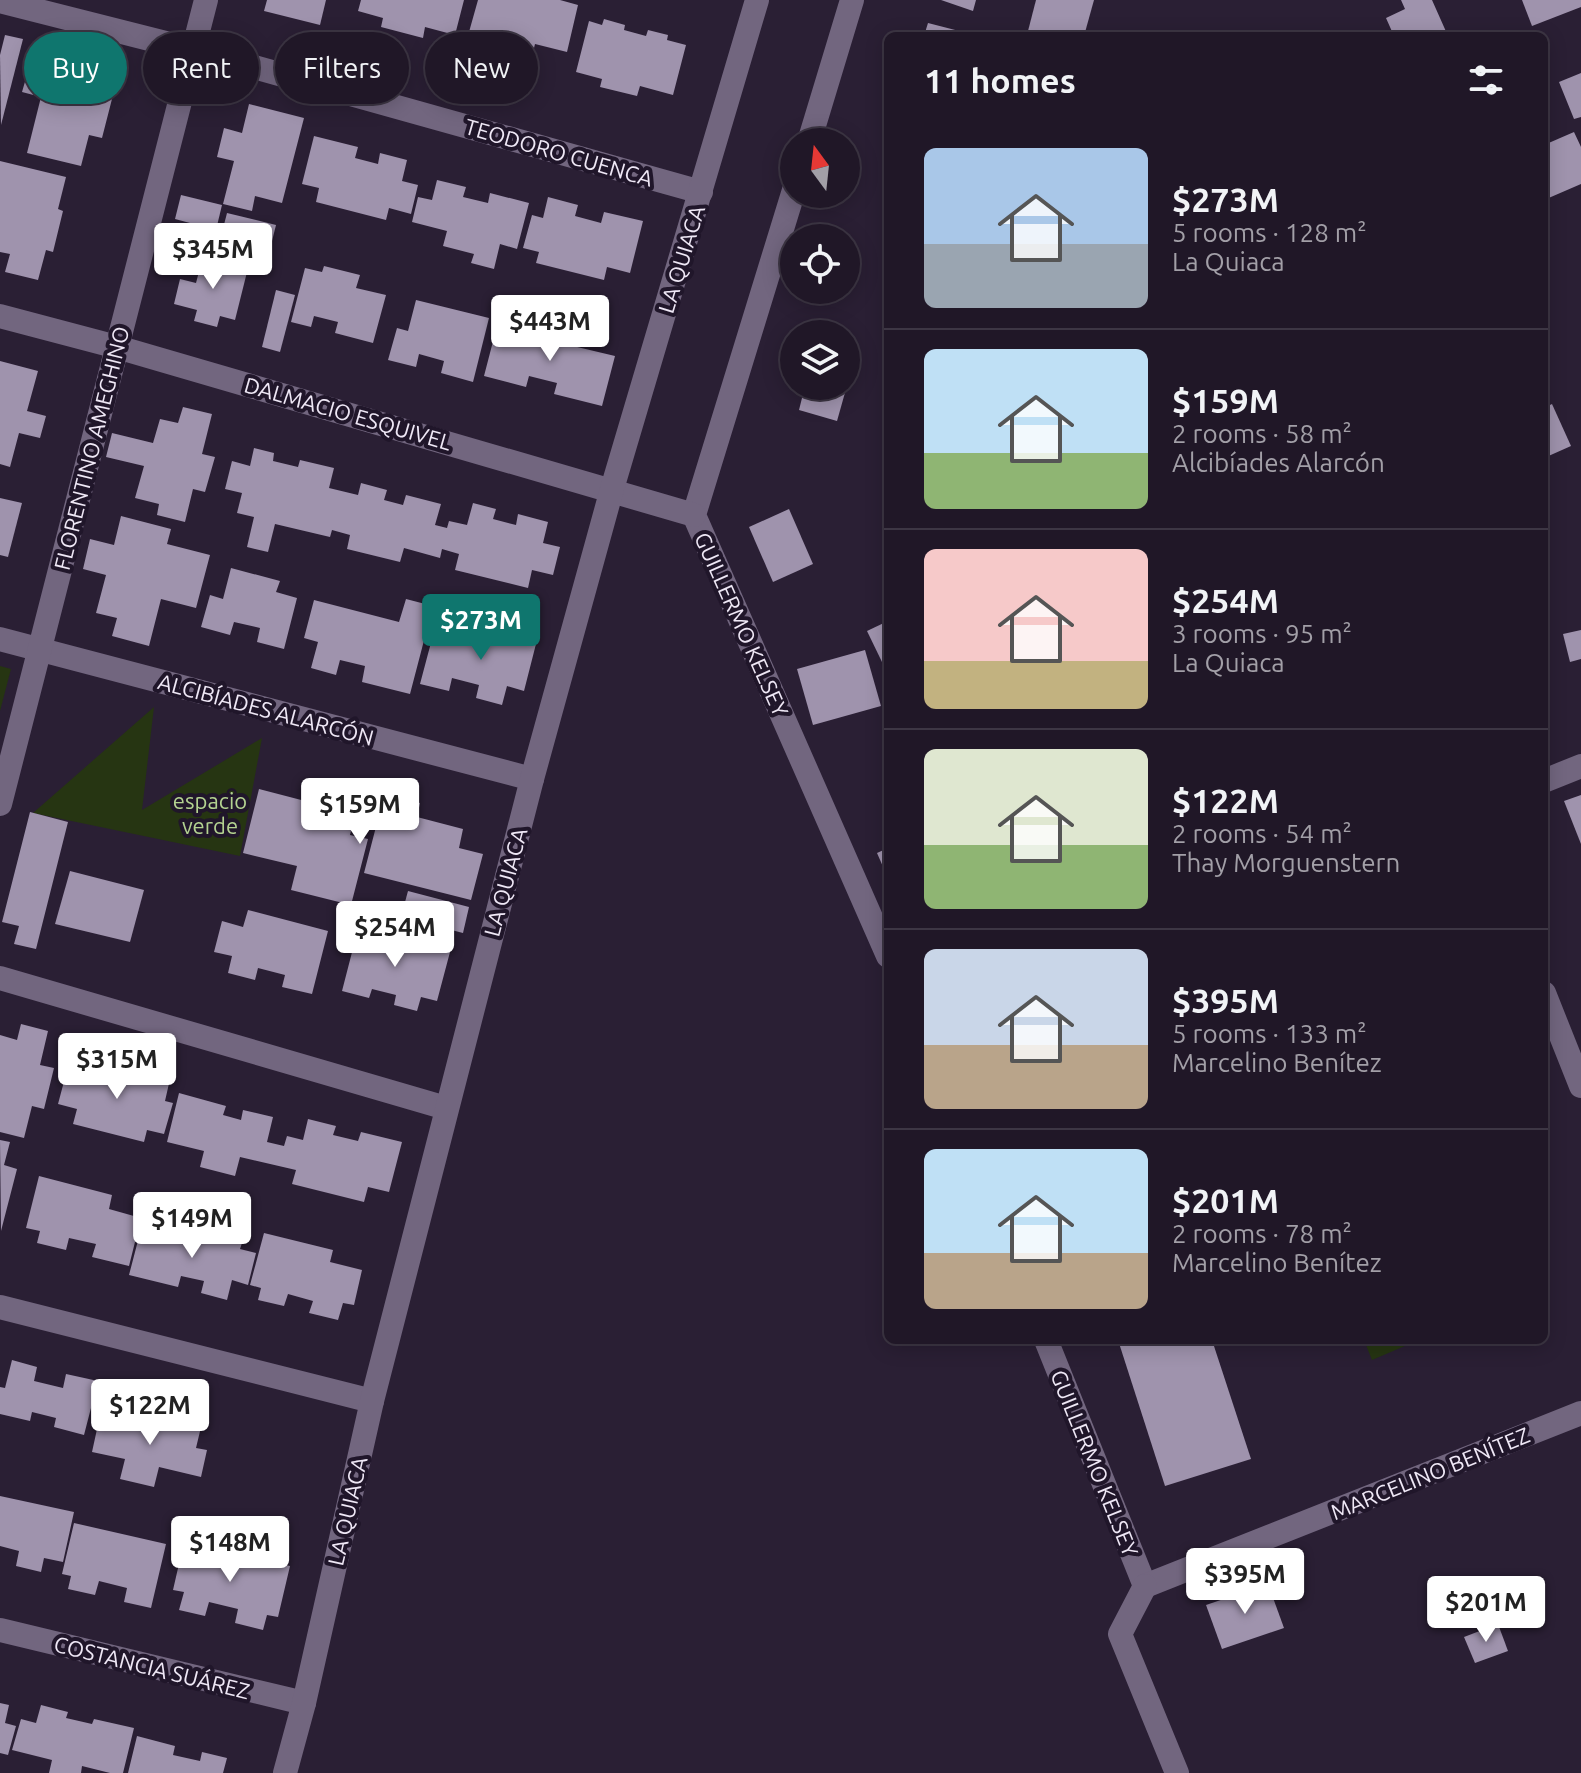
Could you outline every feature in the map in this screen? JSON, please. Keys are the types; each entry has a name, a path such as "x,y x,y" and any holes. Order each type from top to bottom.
{"street":[{"name":"FLORENTINO AMEGHINO","path":"198,32 206,0"},
{"name":"LA QUIACA","path":"285,1773 304,1703 372,1401 532,779 612,489 757,0"},
{"path":"813,128 852,0"},
{"name":"TEODORO CUENCA","path":"0,1 143,37"},
{"name":"TEODORO CUENCA","path":"259,68 701,192"},
{"name":"FLORENTINO AMEGHINO","path":"0,804 179,104"},
{"name":"GUILLERMO KELSEY","path":"788,208 694,515 884,947"},
{"name":"DALMACIO ESQUIVEL","path":"0,316 117,347 694,515"},
{"name":"ALCIBÍADES ALARCÓN","path":"0,639 532,779"},
{"path":"1548,779 1581,766"},
{"path":"0,978 446,1108"},
{"path":"1548,1003 1581,1086"},
{"path":"0,1307 372,1401"},
{"name":"GUILLERMO KELSEY","path":"1048,1344 1145,1586"},
{"name":"MARCELINO BENÍTEZ","path":"1145,1586 1581,1413"},
{"path":"1145,1586 1120,1634 1177,1773"},
{"name":"COSTANCIA SUÁREZ","path":"0,1630 304,1703"}],"green space":[{"path":"0,666 11,669 0,711"},
{"name":"espacio verde","path":"154,707 142,810 262,738 240,856 33,813"},
{"path":"1366,1344 1410,1344 1372,1360"}],"building":[{"path":"267,0 326,0 320,25 264,11"},
{"path":"361,0 464,0 456,32 425,27 423,38 381,27 383,18 358,11"},
{"path":"478,0 560,0 578,5 567,52 538,45 538,32 469,32"},
{"path":"941,0 976,0 973,11"},
{"path":"1036,0 1094,0 1085,32 1028,31"},
{"path":"1401,0 1432,0 1446,32 1392,32 1386,18 1405,9"},
{"path":"1522,0 1581,0 1581,7 1532,26"},
{"path":"604,19 625,25 624,30 646,36 648,30 668,35 667,40 686,45 673,95 640,86 637,96 600,87 602,79 576,72 589,21 602,25"},
{"path":"928,23 963,32 925,32"},
{"path":"5,35 23,39 1,125 0,55"},
{"path":"1581,73 1581,117 1574,119 1559,82"},
{"path":"39,104 111,104 102,138 89,135 81,166 27,153"},
{"path":"249,104 304,118 282,203 255,196 252,211 223,204 234,161 217,157 224,128 242,133"},
{"path":"1574,132 1581,147 1581,184 1548,198 1548,143"},
{"path":"314,136 358,147 355,158 378,164 380,153 407,160 402,181 418,185 411,214 389,208 386,220 316,202 319,188 302,184"},
{"path":"0,161 66,177 58,209 63,211 53,252 46,250 38,280 5,272 10,254 0,252"},
{"path":"437,180 466,187 463,197 488,203 490,193 529,203 517,249 500,244 494,269 471,263 474,254 443,246 447,231 412,222 418,197 432,200"},
{"path":"181,195 222,205 216,230 175,219"},
{"path":"548,197 578,205 575,216 601,223 604,212 643,221 630,273 607,267 604,280 536,263 539,252 523,248 532,215 543,218"},
{"path":"227,213 276,225 265,269 216,256"},
{"path":"203,256 248,268 235,320 220,316 217,327 194,321 197,310 174,304 180,279 196,283"},
{"path":"324,266 360,275 356,288 386,295 373,343 335,333 338,322 314,316 311,327 291,322 305,268 322,272"},
{"path":"276,290 295,295 280,352 262,347"},
{"path":"416,300 489,318 473,382 441,373 444,361 419,354 416,367 388,360 397,328 408,331"},
{"path":"541,300 567,306 564,318 538,312"},
{"path":"535,325 576,336 573,346 615,356 602,406 554,394 557,383 529,376 526,387 484,376 497,326 533,335"},
{"path":"0,361 38,371 27,411 46,416 40,438 19,433 10,467 0,464"},
{"path":"802,400 843,400 837,421 799,410"},
{"path":"1552,404 1571,446 1548,456 1548,406"},
{"path":"183,407 212,414 202,454 215,457 205,492 193,489 185,522 157,515 159,504 135,498 144,466 106,457 112,433 153,443 160,419 178,423"},
{"path":"254,448 274,453 273,461 298,467 300,460 334,468 329,488 358,495 361,483 387,490 384,500 403,505 406,495 441,504 435,525 447,528 449,521 467,525 473,503 496,509 493,519 516,525 518,514 548,522 543,543 560,547 553,575 532,570 528,588 455,570 459,554 442,549 440,558 404,548 400,562 347,549 350,535 332,530 330,537 275,524 268,552 247,547 254,517 237,513 242,493 225,489 232,461 250,466"},
{"path":"0,498 22,503 8,557 0,555"},
{"path":"789,509 813,564 773,582 749,527"},
{"path":"121,516 171,529 167,544 210,555 196,608 161,599 149,646 112,636 117,618 96,613 106,575 83,569 90,539 114,545"},
{"path":"231,568 280,581 276,592 297,598 284,649 257,642 260,628 234,622 230,635 201,627 210,595 223,599"},
{"path":"406,599 433,606 410,694 362,682 365,666 340,660 336,675 311,668 318,642 304,638 314,600 399,622"},
{"path":"466,622 537,640 524,691 507,686 502,705 476,698 479,685 452,678 449,691 420,684 433,635 461,642"},
{"path":"884,623 884,661 882,662 867,631"},
{"path":"1581,630 1581,659 1570,662 1563,634"},
{"path":"865,650 881,706 813,725 797,669"},
{"path":"362,788 420,803 417,817 463,829 459,848 483,854 471,900 364,873 378,819 355,814"},
{"path":"259,789 355,814 350,835 368,839 351,905 291,890 297,866 243,853"},
{"path":"1581,795 1581,844 1564,801"},
{"path":"30,812 68,822 36,949 14,944 19,926 2,922"},
{"path":"884,850 884,869 877,853"},
{"path":"70,871 144,890 130,942 55,924"},
{"path":"408,891 469,907 463,933 401,917"},
{"path":"248,910 328,931 312,994 282,987 285,975 258,968 255,980 228,973 232,956 214,952 222,921 243,927"},
{"path":"358,929 450,952 437,1001 421,997 417,1011 394,1005 396,995 372,989 369,998 342,991"},
{"path":"21,1024 48,1031 40,1065 54,1068 44,1109 32,1106 24,1138 0,1132 0,1035 17,1040"},
{"path":"87,1057 120,1066 117,1079 137,1084 141,1071 170,1079 165,1101 173,1103 164,1134 147,1130 144,1142 73,1124 77,1109 58,1104 66,1074 81,1078"},
{"path":"179,1093 226,1106 223,1115 241,1120 243,1110 273,1117 267,1142 284,1146 287,1136 303,1140 308,1119 336,1126 333,1135 358,1141 361,1132 402,1142 389,1192 368,1187 364,1202 292,1184 296,1170 240,1157 235,1176 200,1167 204,1151 167,1142"},
{"path":"0,1140 10,1142 4,1165 17,1169 1,1231"},
{"path":"39,1176 112,1195 109,1209 141,1218 129,1266 92,1257 96,1244 69,1238 66,1250 37,1243 40,1231 26,1228"},
{"path":"166,1224 242,1243 240,1249 256,1253 248,1285 232,1280 227,1300 201,1293 204,1281 181,1276 178,1287 129,1275 141,1229 163,1235"},
{"path":"264,1233 333,1250 330,1262 362,1270 354,1305 343,1303 338,1320 309,1313 313,1301 288,1294 284,1306 258,1300 261,1288 250,1285"},
{"path":"1119,1344 1213,1344 1251,1459 1165,1486"},
{"path":"12,1360 37,1367 34,1381 63,1388 66,1374 98,1381 84,1435 54,1427 56,1418 32,1412 30,1421 0,1414 0,1387 5,1388"},
{"path":"115,1407 146,1414 143,1424 166,1429 169,1419 201,1427 196,1448 207,1450 201,1477 159,1467 154,1487 120,1479 125,1459 92,1452 99,1420 112,1423"},
{"path":"0,1496 74,1512 63,1562 44,1558 41,1572 16,1566 19,1551 0,1546"},
{"path":"74,1523 166,1544 151,1608 124,1602 127,1588 99,1581 95,1595 68,1589 71,1576 62,1574"},
{"path":"184,1542 290,1566 278,1617 267,1615 263,1630 235,1623 238,1609 209,1602 205,1616 179,1610 184,1592 173,1590"},
{"path":"1268,1584 1284,1628 1222,1649 1206,1605"},
{"path":"1498,1624 1508,1651 1475,1663 1464,1637"},
{"path":"0,1703 9,1705 5,1723 16,1726 8,1755 0,1753"},
{"path":"41,1705 68,1712 66,1718 92,1724 94,1719 134,1728 123,1773 82,1766 81,1773 49,1773 52,1760 12,1750 21,1719 36,1723"},
{"path":"137,1736 175,1746 173,1755 200,1761 202,1752 227,1758 223,1773 128,1773"}]}
